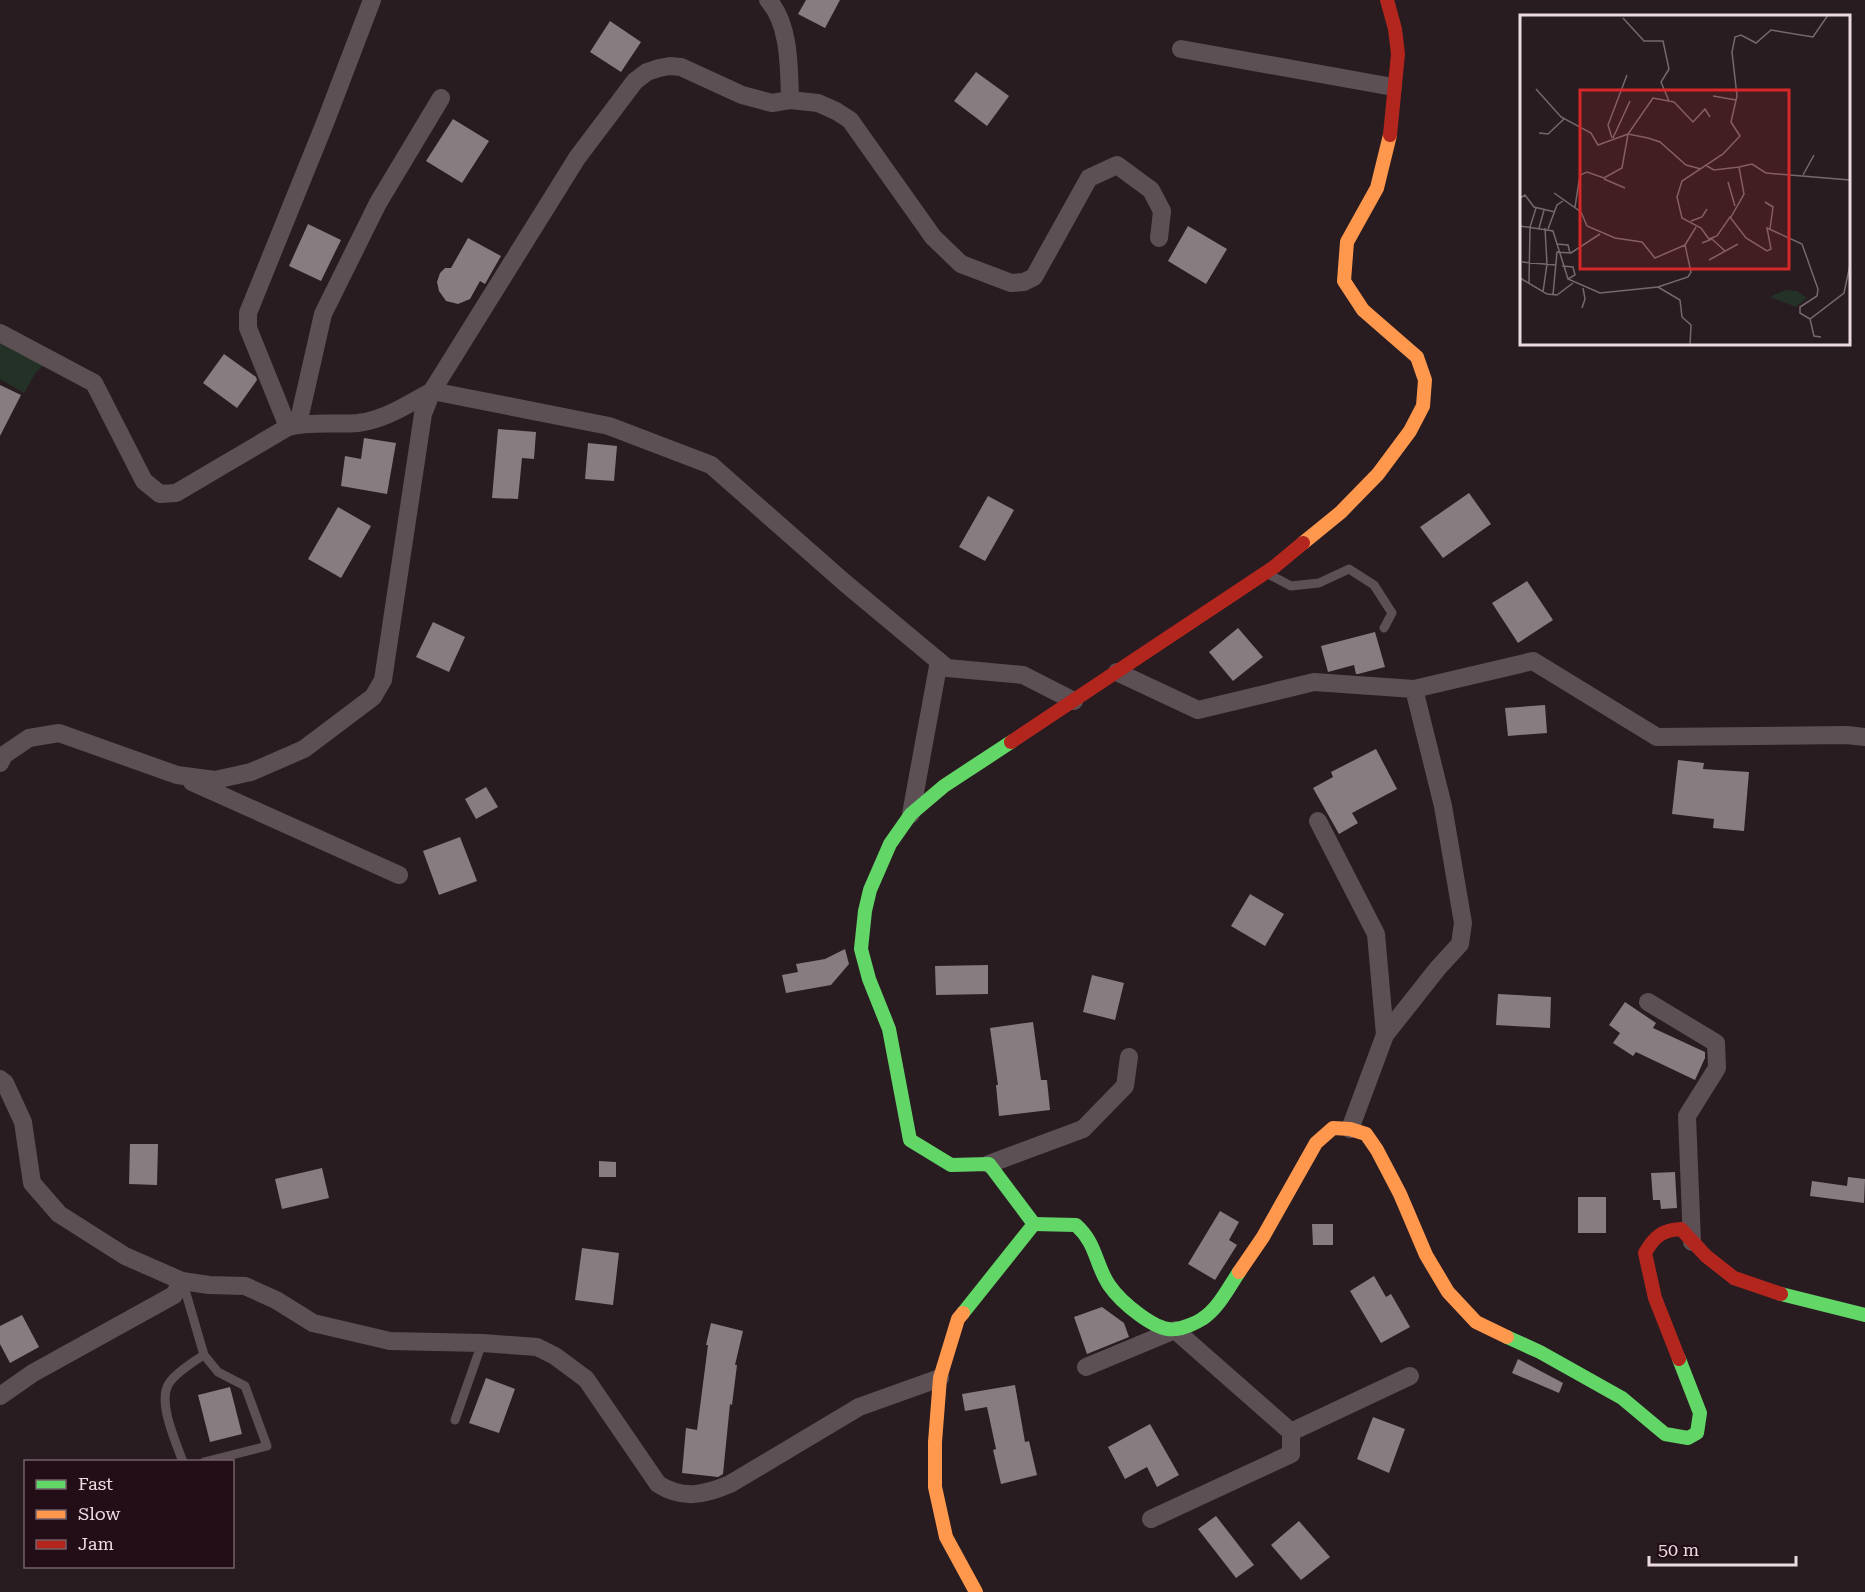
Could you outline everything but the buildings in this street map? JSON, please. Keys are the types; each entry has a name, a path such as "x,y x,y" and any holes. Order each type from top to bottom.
{"street":[{"path":"293,426 248,328 248,313 372,0"},
{"path":"768,0 776,9 789,56 790,99"},
{"path":"1129,1057 1125,1086 1083,1130 989,1164 951,1165 910,1140 889,1029 869,979 861,949 865,910 870,890 890,844 911,814 944,786 1265,572 1341,512 1378,474 1410,431 1423,406 1425,380 1417,357 1363,310 1344,281 1347,242 1377,188 1389,145 1398,54 1395,29 1387,0"},
{"path":"1181,49 1393,87"},
{"path":"177,775 215,780 251,772 304,749 373,697 383,680 423,414 432,391 577,158 635,81 647,72 670,66 681,67 742,95 772,103 790,99 818,103 836,111 850,120 933,237 961,264 1011,283 1024,282 1035,277 1089,178 1117,165 1151,190 1161,211 1159,238"},
{"path":"293,426 322,314 378,203 441,98"},
{"path":"0,333 94,383 144,481 160,494 176,493 293,426 360,423 396,411 432,391 609,426 711,465 845,583 947,668 1023,675 1074,701"},
{"path":"1118,672 1198,710 1314,682 1414,689 1533,660 1657,736 1847,735 1865,737"},
{"path":"911,814 939,661"},
{"path":"1350,1130 1385,1035 1460,944 1463,923 1443,806 1414,689"},
{"path":"0,763 4,755 29,738 59,733 177,775 399,875"},
{"path":"1318,821 1376,934 1385,1035"},
{"path":"1648,1002 1716,1043 1717,1068 1687,1116 1692,1242"},
{"path":"0,1079 5,1083 23,1122 32,1183 59,1214 125,1256 182,1281 209,1285 245,1286 276,1299 312,1323 390,1341 537,1347 555,1356 586,1379 658,1484 672,1493 690,1495 712,1492 730,1484 859,1407 940,1378"},
{"path":"1086,1367 1203,1319 1217,1305 1263,1237 1316,1143 1333,1128 1366,1134 1400,1194 1426,1256 1448,1292 1476,1322 1540,1352 1622,1398 1665,1434 1688,1438 1697,1433 1700,1413 1655,1298 1645,1252 1653,1237 1667,1230 1681,1229 1706,1256 1734,1278 1780,1294 1865,1315"},
{"path":"989,1164 1034,1224"},
{"path":"1034,1224 1076,1226 1087,1234 1109,1285 1126,1303 1150,1323 1175,1330 1291,1432 1291,1454 1151,1518"},
{"path":"976,1592 946,1537 935,1487 935,1442 940,1378 958,1319 1034,1224"},
{"path":"0,1396 33,1373 174,1295 182,1281"},
{"path":"1291,1432 1410,1376"}],"lane":[{"path":"1265,572 1291,586 1319,583 1349,569 1374,585 1392,613 1384,628"},
{"path":"182,1281 204,1355 218,1372 245,1386 267,1446 208,1460"},
{"path":"455,1420 482,1343"},
{"path":"183,1460 164,1404 168,1384 204,1355"}],"green space":[{"path":"0,340 44,365 36,372 24,393 0,379"}],"traffic: fast":[{"path":"1011,742 944,786 911,814 890,844 870,890 861,949 869,979 889,1029 910,1140 951,1165 989,1164 1034,1224"},
{"path":"1034,1224 1076,1225 1088,1239 1104,1277 1114,1292 1149,1321 1168,1329 1186,1326 1208,1315 1239,1272"},
{"path":"963,1313 1034,1224"},
{"path":"1781,1294 1865,1315"},
{"path":"1507,1337 1540,1352 1622,1398 1665,1434 1688,1438 1697,1433 1700,1413 1679,1359"}],"traffic: slow":[{"path":"1303,543 1341,512 1378,474 1410,431 1423,406 1425,380 1417,357 1363,310 1344,281 1347,242 1377,188 1390,135"},
{"path":"1239,1272 1263,1237 1316,1143 1333,1128 1350,1129 1366,1134 1377,1150 1400,1194 1426,1255 1448,1292 1476,1322 1507,1337"},
{"path":"963,1313 958,1319 940,1378 935,1442 935,1487 946,1537 976,1592"}],"traffic: jam":[{"path":"1387,0 1395,29 1398,54 1390,135"},
{"path":"1011,742 1274,567 1303,543"},
{"path":"1679,1359 1655,1298 1645,1253 1659,1235 1681,1229 1706,1256 1734,1278 1781,1294"}]}
